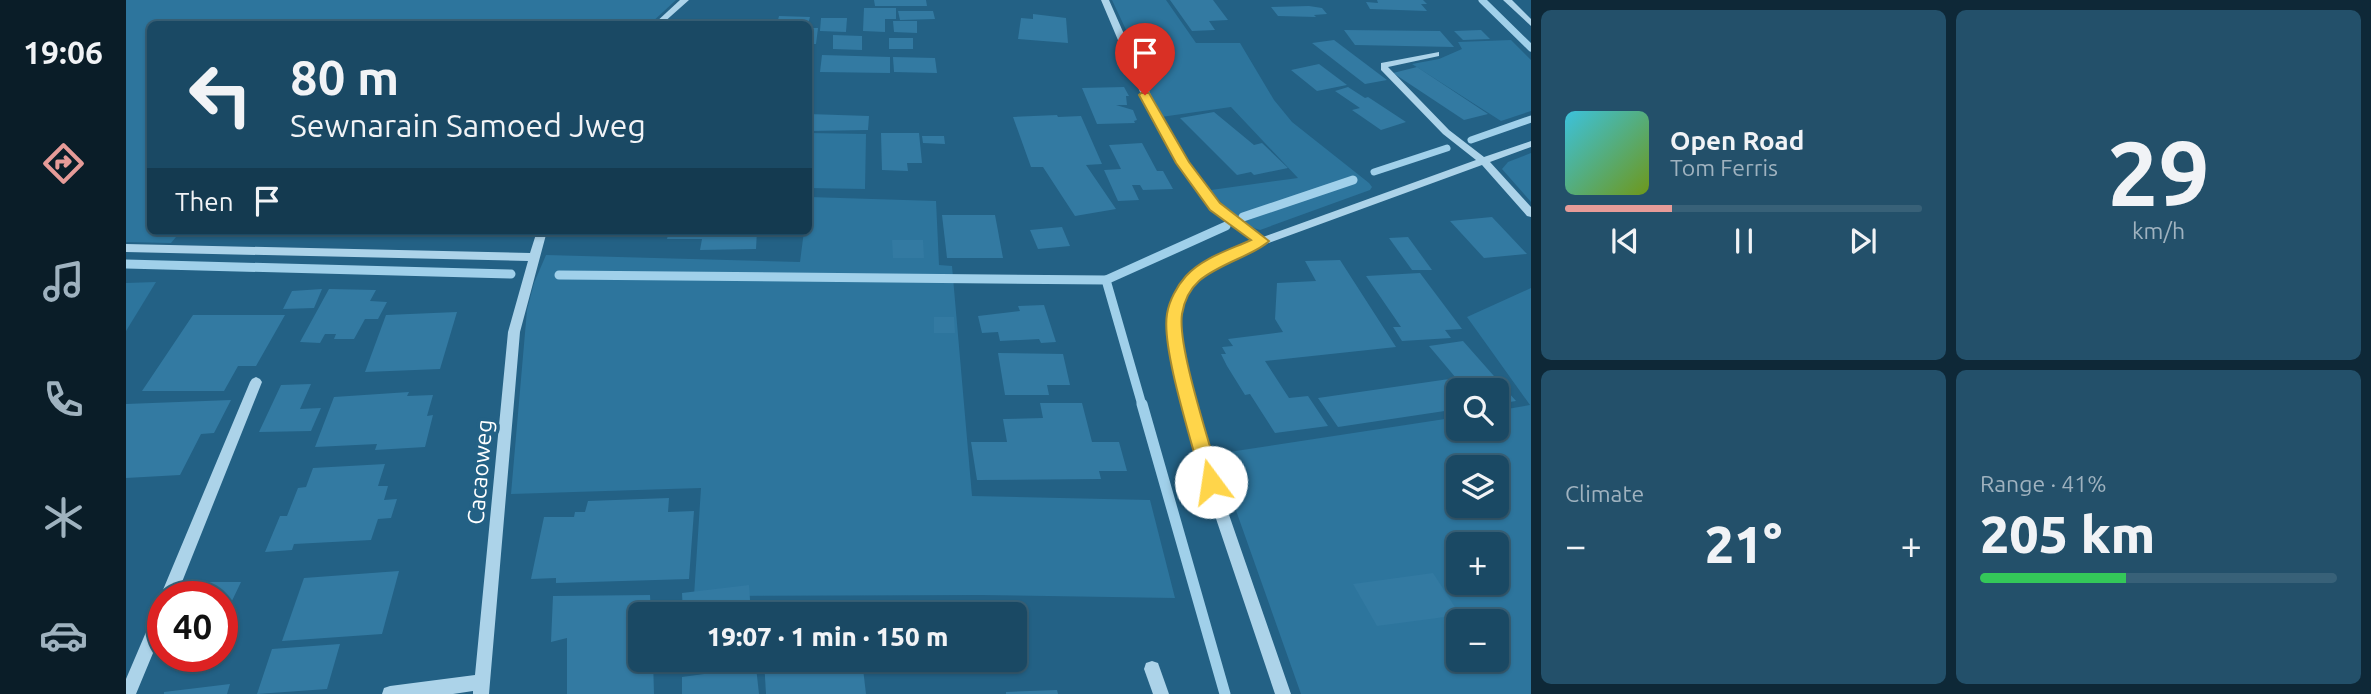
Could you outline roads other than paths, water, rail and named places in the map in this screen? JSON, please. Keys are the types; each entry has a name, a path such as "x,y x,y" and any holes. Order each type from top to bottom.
{"street":[{"path":"661,21 685,0"},
{"path":"1105,0 1156,118 1183,163 1215,206 1262,241"},
{"path":"1507,0 1531,24"},
{"path":"1437,54 1384,65 1384,68 1446,132 1484,162 1531,214"},
{"path":"1283,694 1211,482 1178,355 1174,316 1181,294 1192,278 1216,261 1262,241 1531,144"},
{"name":"Cacaoweg","path":"482,688 514,332 541,235"},
{"path":"126,248 534,257"},
{"path":"175,581 257,382"},
{"path":"128,694 147,648"}],"lane":[{"path":"1152,669 1161,694"},
{"path":"390,694 482,688"}],"waterway":[{"path":"1482,0 1531,48"},
{"path":"1471,140 1531,119"},
{"path":"1374,172 1447,148"},
{"path":"1243,217 1353,180"},
{"path":"1106,280 1226,226"},
{"path":"126,264 511,274"},
{"path":"559,275 1106,280"},
{"path":"1106,280 1142,405"},
{"path":"1142,404 1225,694"}]}
